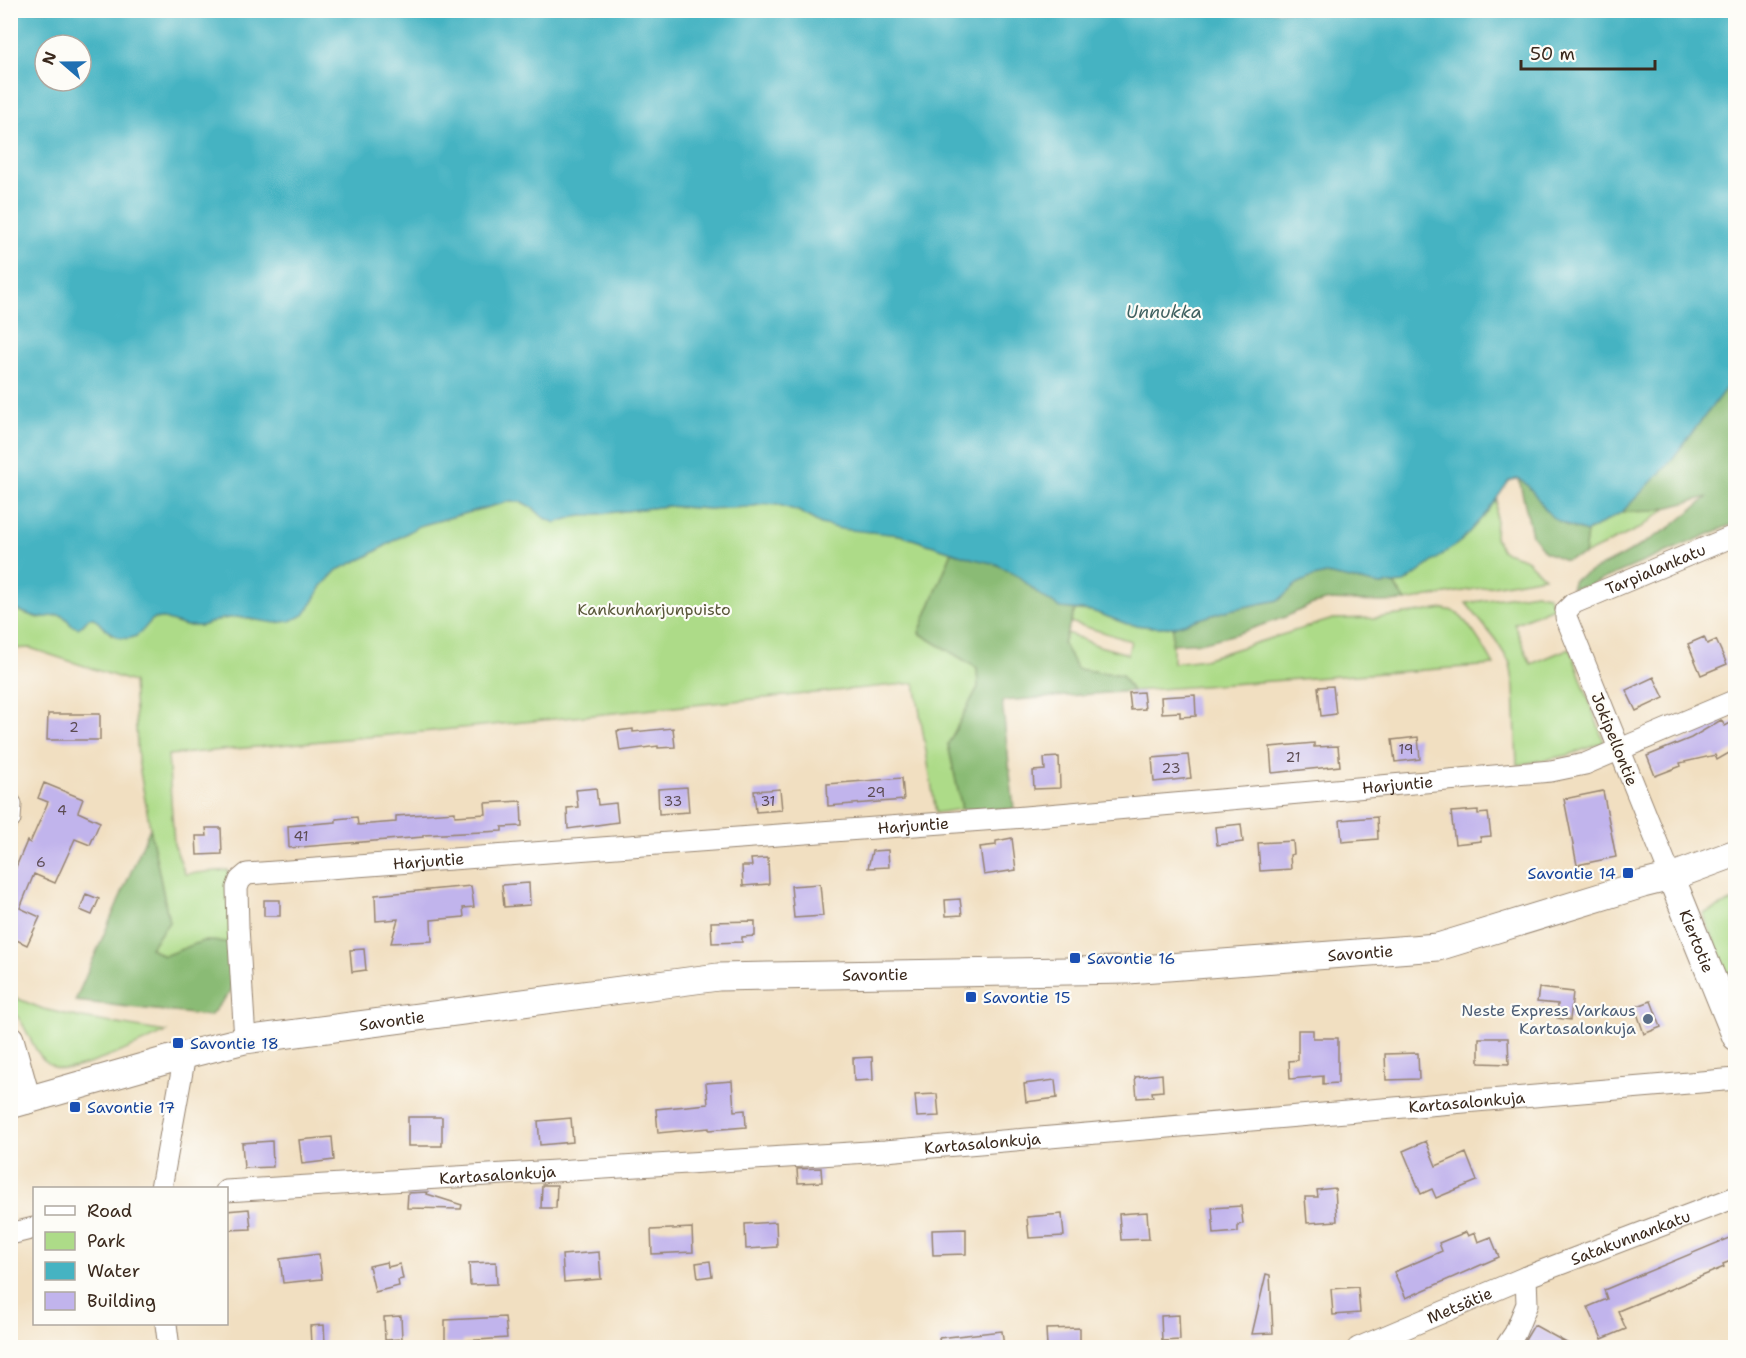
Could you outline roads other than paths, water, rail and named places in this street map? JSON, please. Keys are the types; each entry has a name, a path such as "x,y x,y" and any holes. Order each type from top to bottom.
{"street":[{"name":"Tarpialankatu","path":"1574,603 1736,535"},
{"name":"Jokipellontie","path":"1574,603 1566,611 1566,617 1671,877"},
{"name":"Harjuntie","path":"245,1040 237,888 240,880 247,874 1037,816 1511,776 1585,764 1736,700"},
{"name":"Savontie","path":"19,1103 245,1040 718,977 1128,970 1438,947 1671,877 1736,853"},
{"name":"Kiertotie","path":"1671,877 1736,1038"},
{"path":"10,1039 19,1103"},
{"path":"161,1187 185,1055"},
{"name":"Kartasalonkuja","path":"228,1191 885,1151 1736,1079"},
{"name":"Satakunnankatu","path":"1526,1277 1736,1197"},
{"path":"10,1234 33,1228"},
{"path":"1505,1347 1515,1334 1527,1304 1526,1277"},
{"name":"Metsätie","path":"1358,1347 1526,1277"},
{"path":"166,1325 169,1347"}],"water":[{"name":"Unnukka","path":"11,10 1735,11 1735,376 1667,466 1622,512 1587,532 1552,517 1527,485 1515,479 1509,481 1488,511 1461,541 1404,583 1380,585 1326,574 1297,584 1279,600 1229,610 1173,627 1152,627 1127,624 1092,611 1060,608 1018,576 996,564 900,535 841,529 821,524 798,511 779,505 709,509 667,506 574,517 555,523 522,502 507,502 419,526 366,557 337,570 322,586 304,615 290,621 276,623 236,617 201,626 186,626 161,618 153,619 136,636 124,638 113,634 94,618 89,618 78,628 60,615 38,617 11,607"}],"place":[{"name":"Savontie 14","path":"1628,873"},
{"name":"Savontie 16","path":"1075,958"},
{"name":"Savontie 15","path":"971,997"},
{"name":"Neste Express Varkaus Kartasalonkuja","path":"1648,1019"},
{"name":"Savontie 18","path":"178,1043"},
{"name":"Savontie 17","path":"75,1107"}],"park label":[{"name":"Kankunharjunpuisto","path":"654,609"}]}
